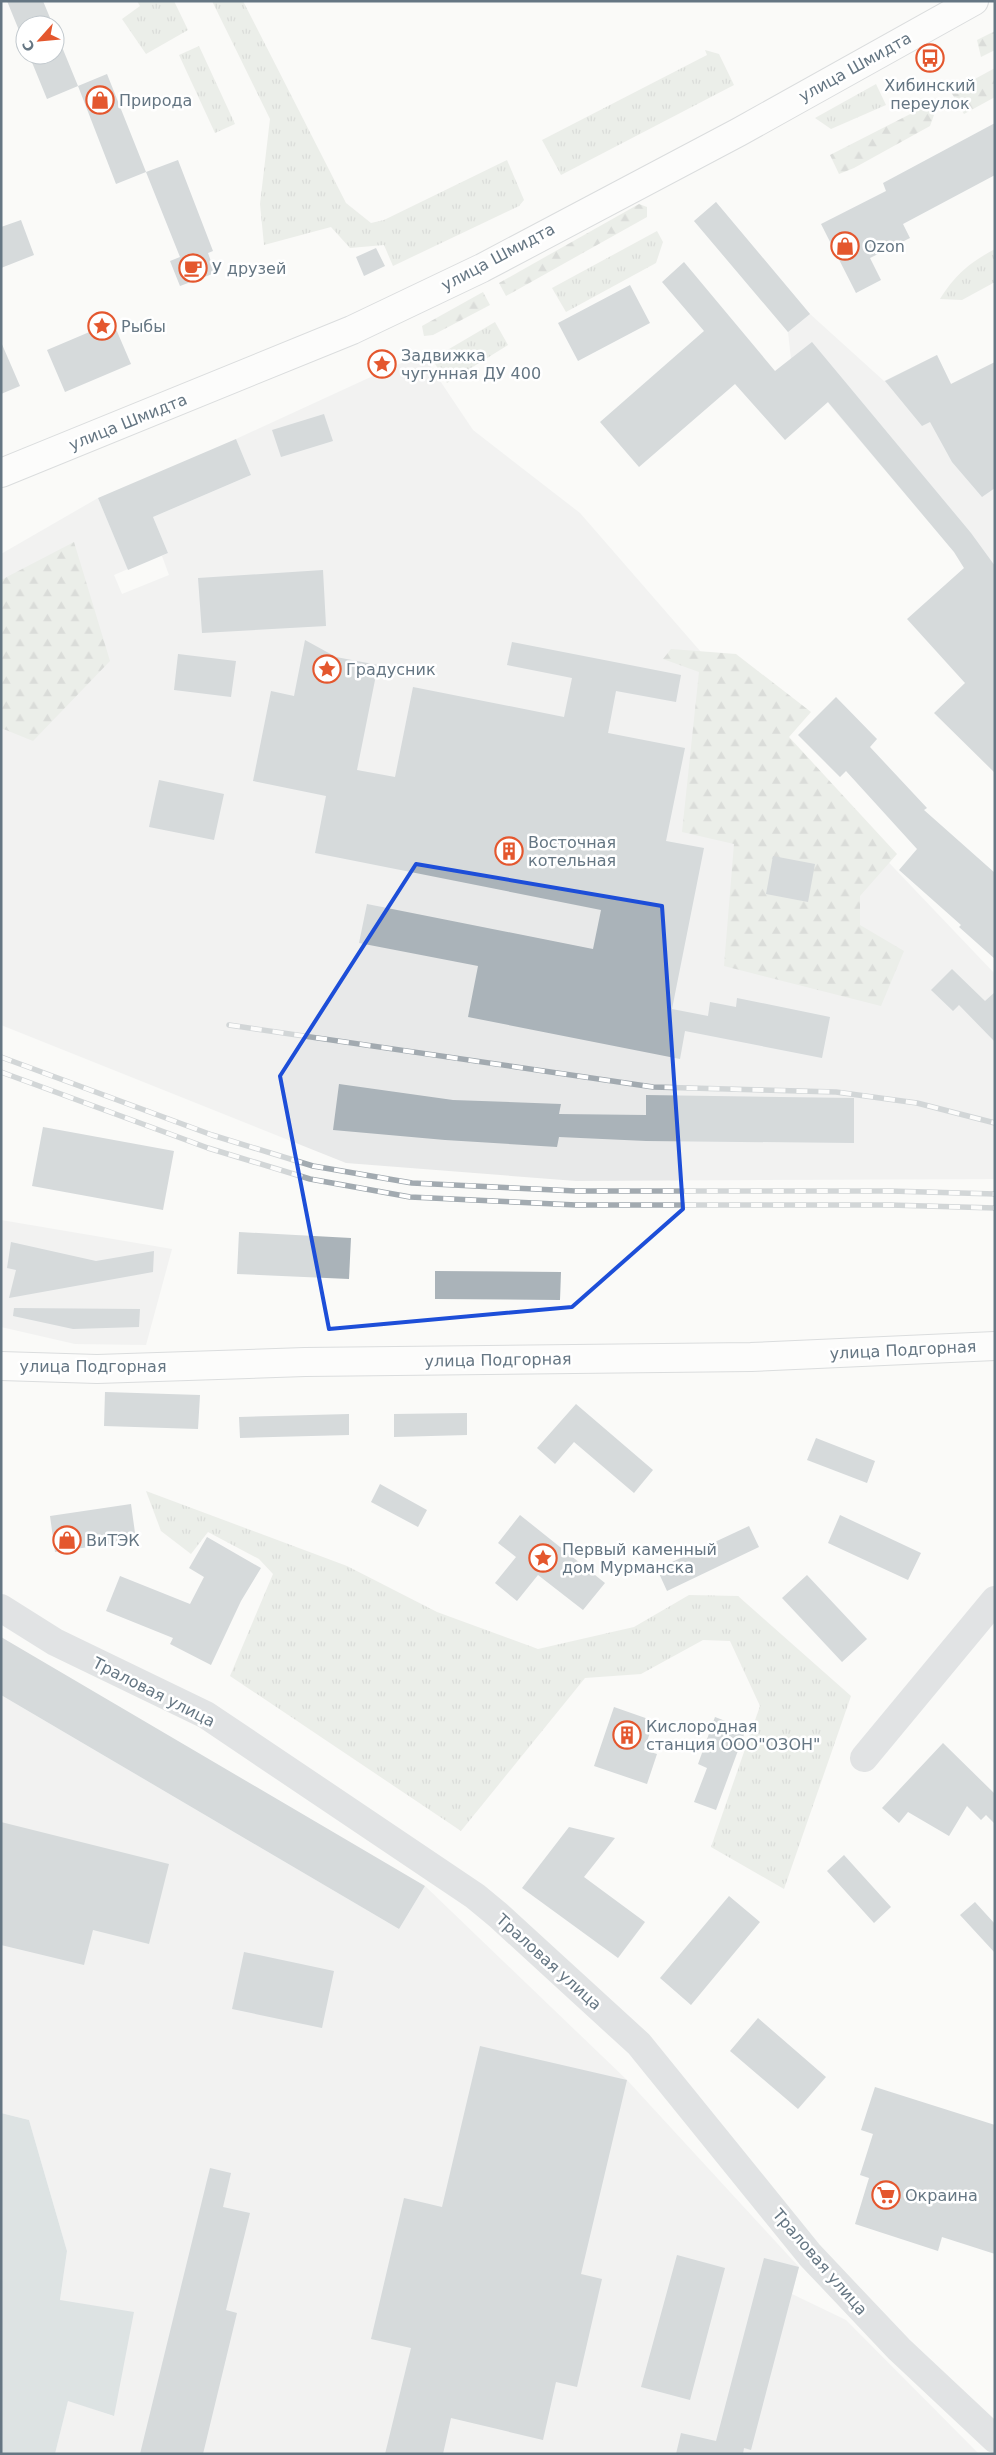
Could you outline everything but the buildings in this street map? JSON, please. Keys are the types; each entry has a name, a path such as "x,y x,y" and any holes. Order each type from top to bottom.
{"main road":[{"name":"улица Шмидта","path":"1,473 352,330 482,268 739,132 974,1"},
{"name":"улица Подгорная","path":"1,1366 96,1369 305,1362 750,1357 995,1346"}],"street":[{"path":"864,1758 995,1600"},
{"name":"Траловая улица","path":"1,1608 55,1642 206,1715 487,1906 639,2044 810,2255 899,2349 995,2439"}],"highlighted area":[{"path":"416,864 662,906 683,1209 572,1307 329,1329 280,1076"}],"shaded area":[{"path":"716,202 810,314 884,381 937,355 951,384 995,362 995,617 954,552 791,359 788,332 694,221"},
{"path":"424,357 473,430 580,513 835,806 995,974 995,1179 576,1181 346,1163 1,1025 1,554 98,498 128,569 114,575 122,594 169,575 162,556 168,553 153,517 251,475 236,439 399,364"},
{"path":"1,1220 172,1249 146,1345 75,1344 1,1327"},
{"path":"1,1695 399,1929 425,1886 627,2080 799,2267 792,2294 846,2320 979,2454 55,2454 68,2400 113,2416 60,2300 67,2251 29,2120 1,2113"},
{"path":"1,2113 29,2120 67,2251 60,2300 134,2312 114,2416 68,2401 55,2454 1,2454"}],"green space":[{"path":"137,1 174,1 188,30 146,54 122,19 140,6"},
{"path":"212,1 243,1 346,203 371,223 384,220 507,160 524,200 519,206 393,266 384,245 350,248 331,227 264,245 260,204 270,119"},
{"path":"995,31 995,50 981,57 977,40"},
{"path":"199,46 235,124 215,133 179,55"},
{"path":"705,50 719,54 734,85 561,175 542,140 707,55"},
{"path":"995,68 995,97 964,114 951,92"},
{"path":"876,84 886,105 831,129 815,118"},
{"path":"924,107 934,115 930,126 854,168 839,174 830,155"},
{"path":"639,204 647,207 647,217 506,296 499,283"},
{"path":"657,231 663,242 656,263 566,312 552,288"},
{"path":"995,249 995,282 962,300 940,299 964,270"},
{"path":"483,292 490,305 433,335 424,336 422,326"},
{"path":"495,322 508,345 447,383 432,359"},
{"path":"74,542 110,661 33,741 1,728 1,580"},
{"path":"671,649 736,654 811,712 789,737 897,854 860,896 860,925 904,951 881,1006 724,966 734,844 682,832 699,672 663,659"},
{"path":"146,1491 347,1566 437,1612 538,1649 634,1627 689,1595 738,1596 851,1696 784,1889 711,1847 760,1706 730,1641 703,1640 641,1674 585,1678 461,1831 230,1676 273,1574 259,1559 208,1532 191,1554 161,1531"}],"railway":[{"path":"229,1025 653,1087 836,1092 917,1103 995,1123"},
{"path":"1,1057 212,1135 313,1166 412,1183 576,1191 890,1191 995,1194"},
{"path":"1,1072 208,1148 310,1179 410,1197 576,1205 890,1205 995,1208"}],"place":[{"name":"Хибинский переулок","path":"930,58"},
{"name":"Природа","path":"100,100"},
{"name":"Ozon","path":"845,246"},
{"name":"У друзей","path":"193,268"},
{"name":"Рыбы","path":"102,326"},
{"name":"Задвижка чугунная ДУ 400","path":"382,364"},
{"name":"Градусник","path":"327,669"},
{"name":"Восточная котельная","path":"509,851"},
{"name":"ВиТЭК","path":"67,1540"},
{"name":"Первый каменный дом Мурманска","path":"543,1558"},
{"name":"Кислородная станция ООО\"ОЗОН\"","path":"627,1735"},
{"name":"Окраина","path":"886,2195"}]}
